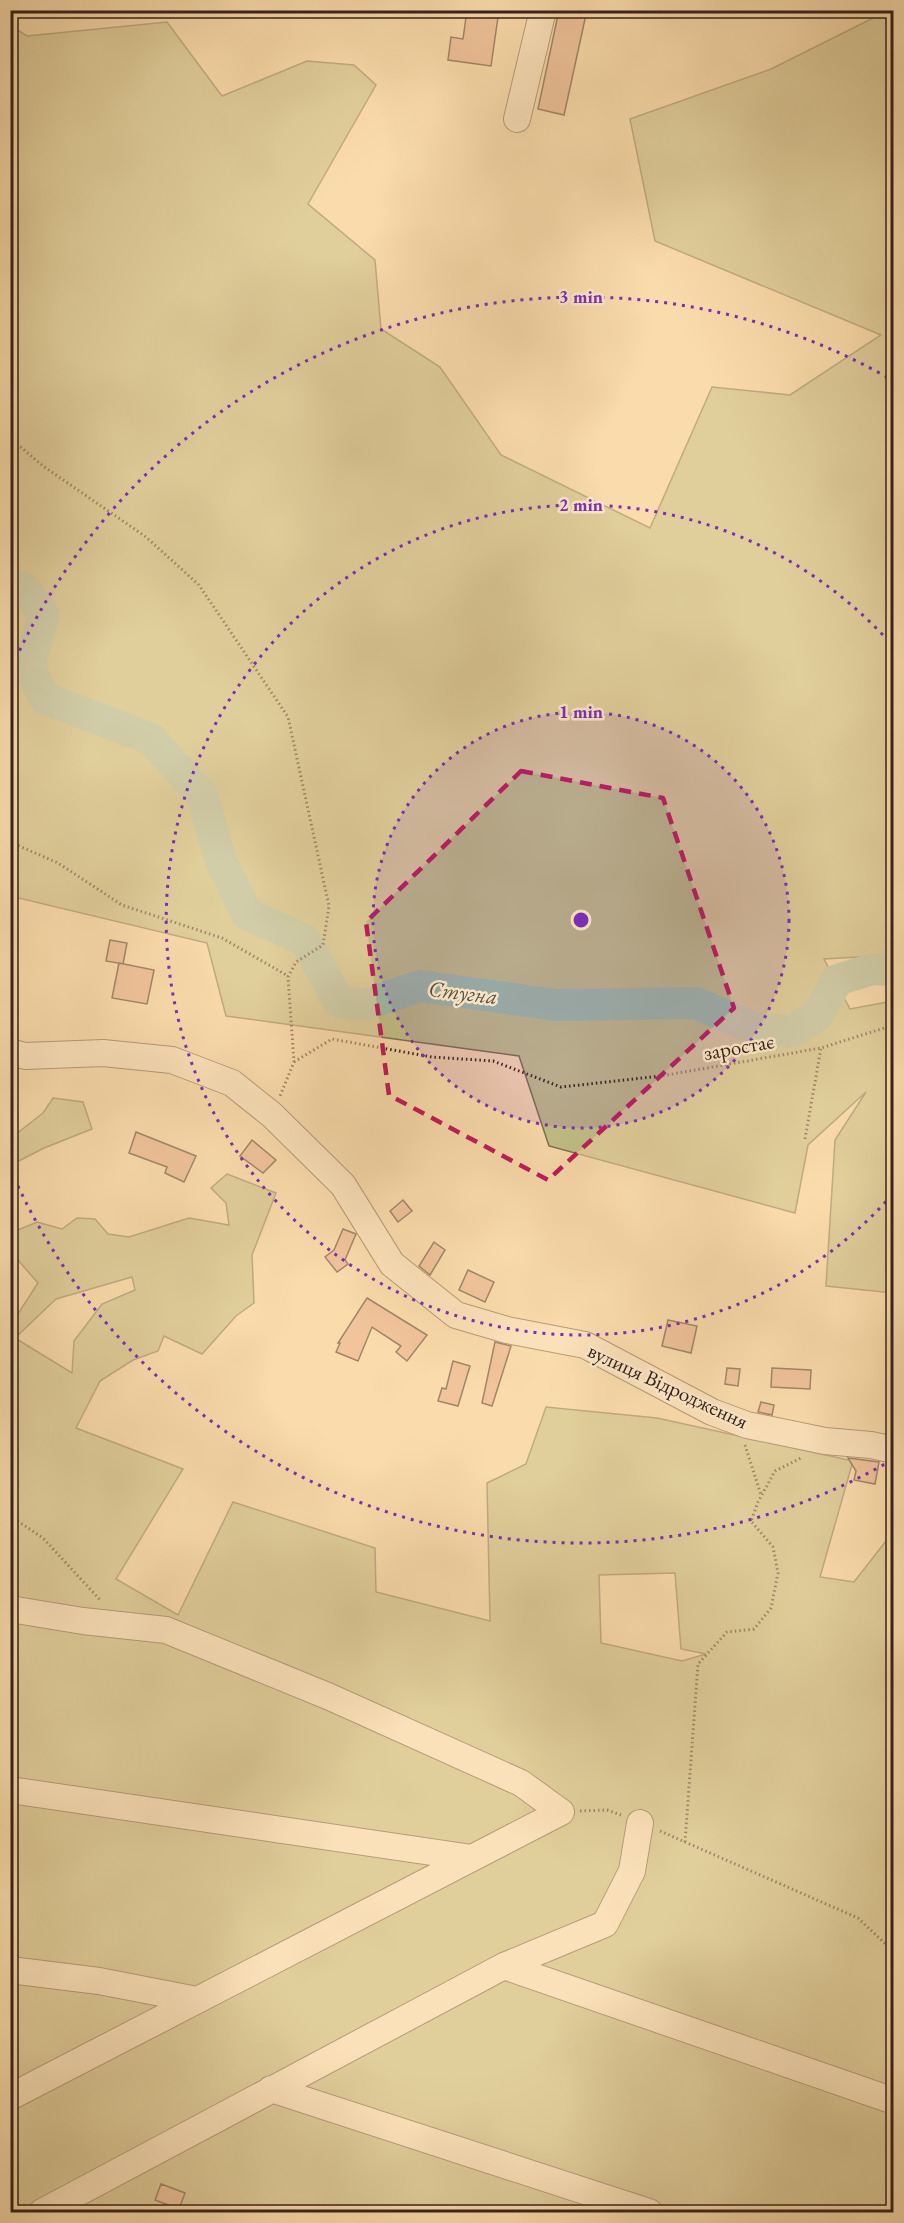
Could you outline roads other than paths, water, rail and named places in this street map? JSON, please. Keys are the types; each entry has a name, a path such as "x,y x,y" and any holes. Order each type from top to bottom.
{"street":[{"path":"517,119 543,10"},
{"name":"вулиця Відродження","path":"10,1052 25,1056 103,1053 172,1059 232,1083 272,1115 343,1185 392,1264 456,1315 507,1330 585,1345 712,1412 747,1425 825,1441 871,1445 894,1450"},
{"path":"10,1609 166,1630 309,1688 521,1783 561,1812 10,2097"},
{"path":"10,1790 472,1858"},
{"path":"54,2211 270,2089 504,1966 605,1924 632,1871 640,1822"},
{"path":"504,1966 894,2101"},
{"path":"10,1970 99,1981 197,2000"},
{"path":"270,2089 650,2212"}],"waterway":[{"name":"Стугна","path":"10,583 24,588 44,615 29,665 44,698 151,739 202,795 221,861 247,914 305,940 339,1002 364,1005 420,986 556,1005 696,1003 753,1028 791,1032 818,1015 837,980 873,969 894,970"}]}
